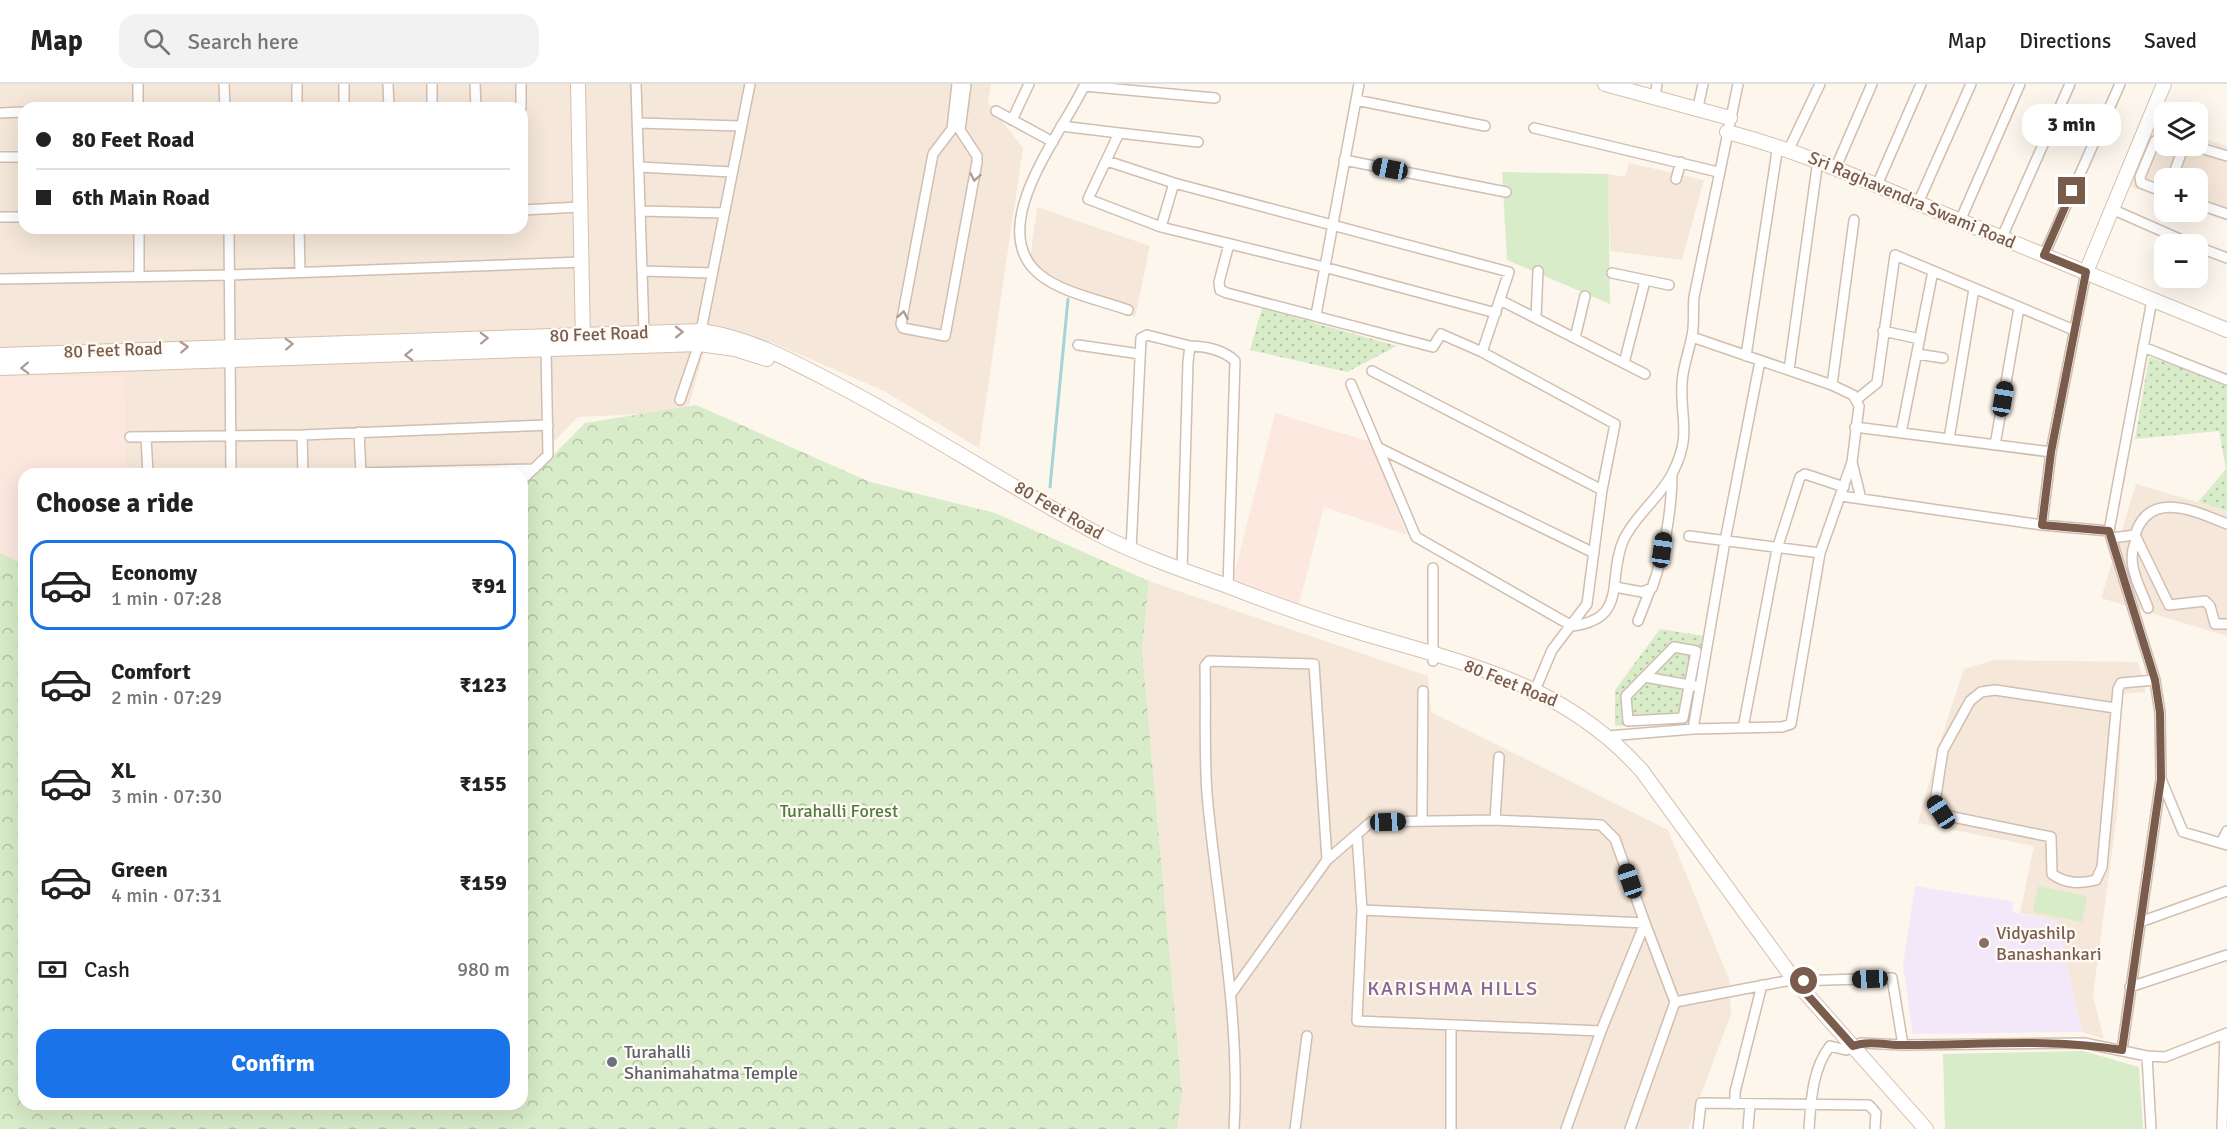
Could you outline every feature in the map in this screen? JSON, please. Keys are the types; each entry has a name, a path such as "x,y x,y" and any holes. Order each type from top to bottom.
{"main road":[{"path":"578,84 583,349"},
{"path":"1609,84 1656,90 1730,118"},
{"path":"2086,272 2114,210 2133,157 2164,84"},
{"name":"Sri Raghavendra Swami Road","path":"1727,132 1784,147 1836,167 1960,221 2227,330"},
{"name":"80 Feet Road","path":"0,355 230,345 644,333 700,338 753,354 800,372 899,417 1073,520 1131,550 1317,620 1534,693 1581,715 1608,736 1655,788 1790,981"},
{"name":"80 Feet Road","path":"0,368 583,349 700,338"},
{"name":"80 Feet Road","path":"844,392 1070,526 1128,556 1315,626 1433,658"},
{"name":"80 Feet Road","path":"1534,693 1590,730 1631,768 1790,981 1926,1129"},
{"name":"80 Feet Road","path":"1850,1048 1918,1129"}],"street":[{"path":"138,84 138,102"},
{"path":"224,84 225,102"},
{"path":"297,84 297,102"},
{"path":"344,84 344,102"},
{"path":"388,84 389,102"},
{"path":"432,84 432,102"},
{"path":"475,84 476,102"},
{"path":"521,84 521,102"},
{"path":"636,84 644,333"},
{"path":"680,400 700,338 750,84"},
{"path":"957,84 958,106 960,130 977,156 977,162 945,336 903,328 901,324 933,154 952,129 958,106 966,84"},
{"path":"1012,120 1029,84"},
{"path":"1316,315 1359,84"},
{"path":"1698,107 1703,84"},
{"path":"1638,621 1659,569 1672,500 1672,474 1685,436 1683,374 1692,337 1694,297 1738,84"},
{"path":"1746,357 1784,147 1820,84"},
{"path":"1836,167 1872,84"},
{"path":"1877,185 1921,84"},
{"path":"1918,203 1971,84"},
{"path":"1960,221 2020,84"},
{"path":"2002,237 2070,84"},
{"path":"2044,255 2120,84"},
{"path":"1128,310 1055,284 1039,274 1028,263 1021,246 1021,213 1024,198 1085,85 1215,98"},
{"path":"1356,100 1485,126"},
{"path":"996,111 1053,142"},
{"path":"0,113 18,112"},
{"path":"638,123 741,126"},
{"path":"1061,126 1197,142"},
{"path":"1534,128 1718,172"},
{"path":"1119,133 1088,199 1161,227 1496,313"},
{"path":"2154,144 2140,177 2141,183 2154,188"},
{"path":"2208,150 2227,156"},
{"path":"0,157 18,157"},
{"path":"2133,157 2147,162"},
{"path":"1344,160 1506,192"},
{"path":"1789,370 1818,160"},
{"path":"1107,161 1174,183 1509,272 1482,352"},
{"path":"1676,179 1681,162"},
{"path":"639,167 732,172"},
{"path":"1161,227 1174,183"},
{"path":"528,210 580,207"},
{"path":"2208,207 2227,214"},
{"path":"2114,210 2168,234"},
{"path":"641,211 724,213"},
{"path":"0,218 18,217"},
{"path":"1832,385 1854,220"},
{"path":"139,234 139,275"},
{"path":"229,234 231,468"},
{"path":"299,234 300,272"},
{"path":"1229,244 1219,282 1220,290 1433,347 1441,334 1482,352 1615,424 1602,489 1587,604 1552,650 1534,693"},
{"path":"2208,251 2227,258"},
{"path":"1857,399 1877,383 1895,255 2074,330"},
{"path":"0,279 231,275 582,262"},
{"path":"643,271 711,273"},
{"path":"1901,433 1933,271"},
{"path":"1536,318 1538,272"},
{"path":"2042,525 2051,452 2086,272"},
{"path":"1612,273 1669,285"},
{"path":"1624,363 1645,280"},
{"path":"1949,439 1974,289"},
{"path":"1575,338 1585,296"},
{"path":"1500,300 1645,374"},
{"path":"2122,1050 2161,779 2160,713 2155,680 2111,535 2152,300"},
{"path":"1995,445 2019,308"},
{"path":"1883,331 1920,339"},
{"path":"1131,550 1141,338 1143,336 1190,346 1201,346 1229,355 1235,360 1228,586"},
{"path":"1608,736 1694,729 1782,727 1791,724 1820,553 1852,462 1859,406 1857,399 1848,391 1692,337"},
{"path":"1078,345 1140,354"},
{"path":"1182,570 1190,346"},
{"path":"2143,346 2227,380"},
{"path":"528,474 548,455 546,350"},
{"path":"1917,354 1943,358"},
{"path":"1694,729 1725,541 1760,361"},
{"path":"1372,371 1602,489"},
{"path":"1351,384 1416,537 1572,626 1593,623 1610,607 1623,540 1637,518 1672,474"},
{"path":"130,437 302,435 548,425"},
{"path":"1855,427 2051,452"},
{"path":"359,432 361,468"},
{"path":"302,435 303,468"},
{"path":"147,437 148,468"},
{"path":"1379,448 1594,553"},
{"path":"1852,462 1861,499"},
{"path":"528,469 534,469"},
{"path":"1743,728 1777,549 1800,476 1805,474 1861,499 2136,537"},
{"path":"2148,608 2132,564 2131,549 2144,516 2161,508 2196,511 2227,524"},
{"path":"1689,536 1820,553"},
{"path":"2136,537 2169,605 2205,601 2210,606 2215,624 2227,624"},
{"path":"1433,568 1433,658"},
{"path":"1615,587 1642,592 1650,590"},
{"path":"1674,647 1696,651 1689,685 1683,718 1628,721 1626,696 1674,647"},
{"path":"1234,1129 1237,1089 1232,994 1207,792 1205,666 1209,661 1314,664 1327,860"},
{"path":"1645,677 1701,687"},
{"path":"2115,708 1995,690 1982,692 1970,701 1942,750 1935,802 1941,812 1953,818 2051,837 2052,874 2059,879 2081,884 2096,880 2102,867 2115,708 2121,682 2155,680"},
{"path":"1422,820 1424,691"},
{"path":"1495,820 1498,757"},
{"path":"2161,779 2183,832 2224,844 2227,831"},
{"path":"1232,994 1327,860 1371,822 1495,820 1601,825 1615,840 1675,1002 1630,1129"},
{"path":"1357,835 1362,910 1357,1021 1601,1032"},
{"path":"2140,922 2227,891"},
{"path":"1362,910 1644,923"},
{"path":"1566,1129 1644,923"},
{"path":"2130,987 2227,955"},
{"path":"1675,1002 1790,981 1892,978 1903,1046"},
{"path":"1735,1104 1735,1092 1762,985"},
{"path":"1451,1025 1451,1129"},
{"path":"1809,1129 1811,1105 1821,1057 1830,1046 1850,1048 1861,1043 1903,1046 2084,1043 2147,1056 2165,1057 2226,1033 2222,1129"},
{"path":"1295,1129 1307,1036"},
{"path":"2147,1056 2151,1129"},
{"path":"1698,1129 1701,1103 1869,1105 1876,1113 1875,1129"},
{"path":"1748,1129 1750,1104"}],"shaded area":[{"path":"0,84 991,84 988,103 1023,148 979,448 884,391 773,343 711,326 687,412 578,417 528,468 18,468 18,491 0,541"},
{"path":"2152,123 2154,124 2154,156 2208,156 2208,140 2227,146 2227,221 2208,214 2208,168 2154,168 2154,195 2126,185"},
{"path":"1629,163 1704,180 1682,260 1610,251 1608,174 1625,177"},
{"path":"1037,207 1150,246 1135,317 1080,301 1029,268"},
{"path":"0,376 124,376 127,468 18,468 18,561 0,553"},
{"path":"1275,413 1371,442 1407,535 1324,507 1299,604 1233,579"},
{"path":"2136,484 2227,511 2227,636 2101,598"},
{"name":"KARISHMA HILLS","path":"1149,581 1428,676 1431,712 1668,830 1729,979 1731,1014 1688,1129 1177,1129 1182,1093 1142,649"},
{"path":"1994,660 2138,662 2146,692 2122,694 2118,806 2093,996 2104,1039 2082,1032 2057,921 2020,913 2034,846 1918,823 1941,739 1964,669"},
{"name":"Vidyashilp Banashankari","path":"1915,886 2014,902 2012,912 2057,921 2082,1032 1913,1034 1903,966"}],"green space":[{"path":"1502,172 1608,174 1610,304 1507,260"},
{"path":"1262,308 1397,346 1347,372 1250,350"},
{"path":"2149,357 2227,383 2227,511 2198,502 2226,469 2219,431 2135,439"},
{"name":"Turahalli Forest","path":"696,405 870,482 995,513 1149,581 1142,649 1182,1093 1177,1129 0,1129 0,553 18,561 18,1110 528,1110 528,481 585,423"},
{"path":"1660,629 1704,636 1691,723 1615,726 1615,690"},
{"path":"2038,886 2087,896 2082,922 2033,912"},
{"path":"2083,1051 2139,1067 2143,1129 1945,1129 1943,1054"}],"waterway":[{"path":"1050,487 1068,299"}],"place":[{"name":"Vidyashilp Banashankari","path":"1984,943"},
{"name":"Turahalli Shanimahatma Temple","path":"612,1062"}],"district":[{"name":"KARISHMA HILLS","path":"1453,988"}],"route":[{"path":"1804,981 1795,981 1853,1046 1861,1043 1903,1046 2084,1043 2122,1050 2161,779 2160,713 2155,680 2109,531 2042,525 2051,452 2086,272 2044,255 2072,191"}]}
